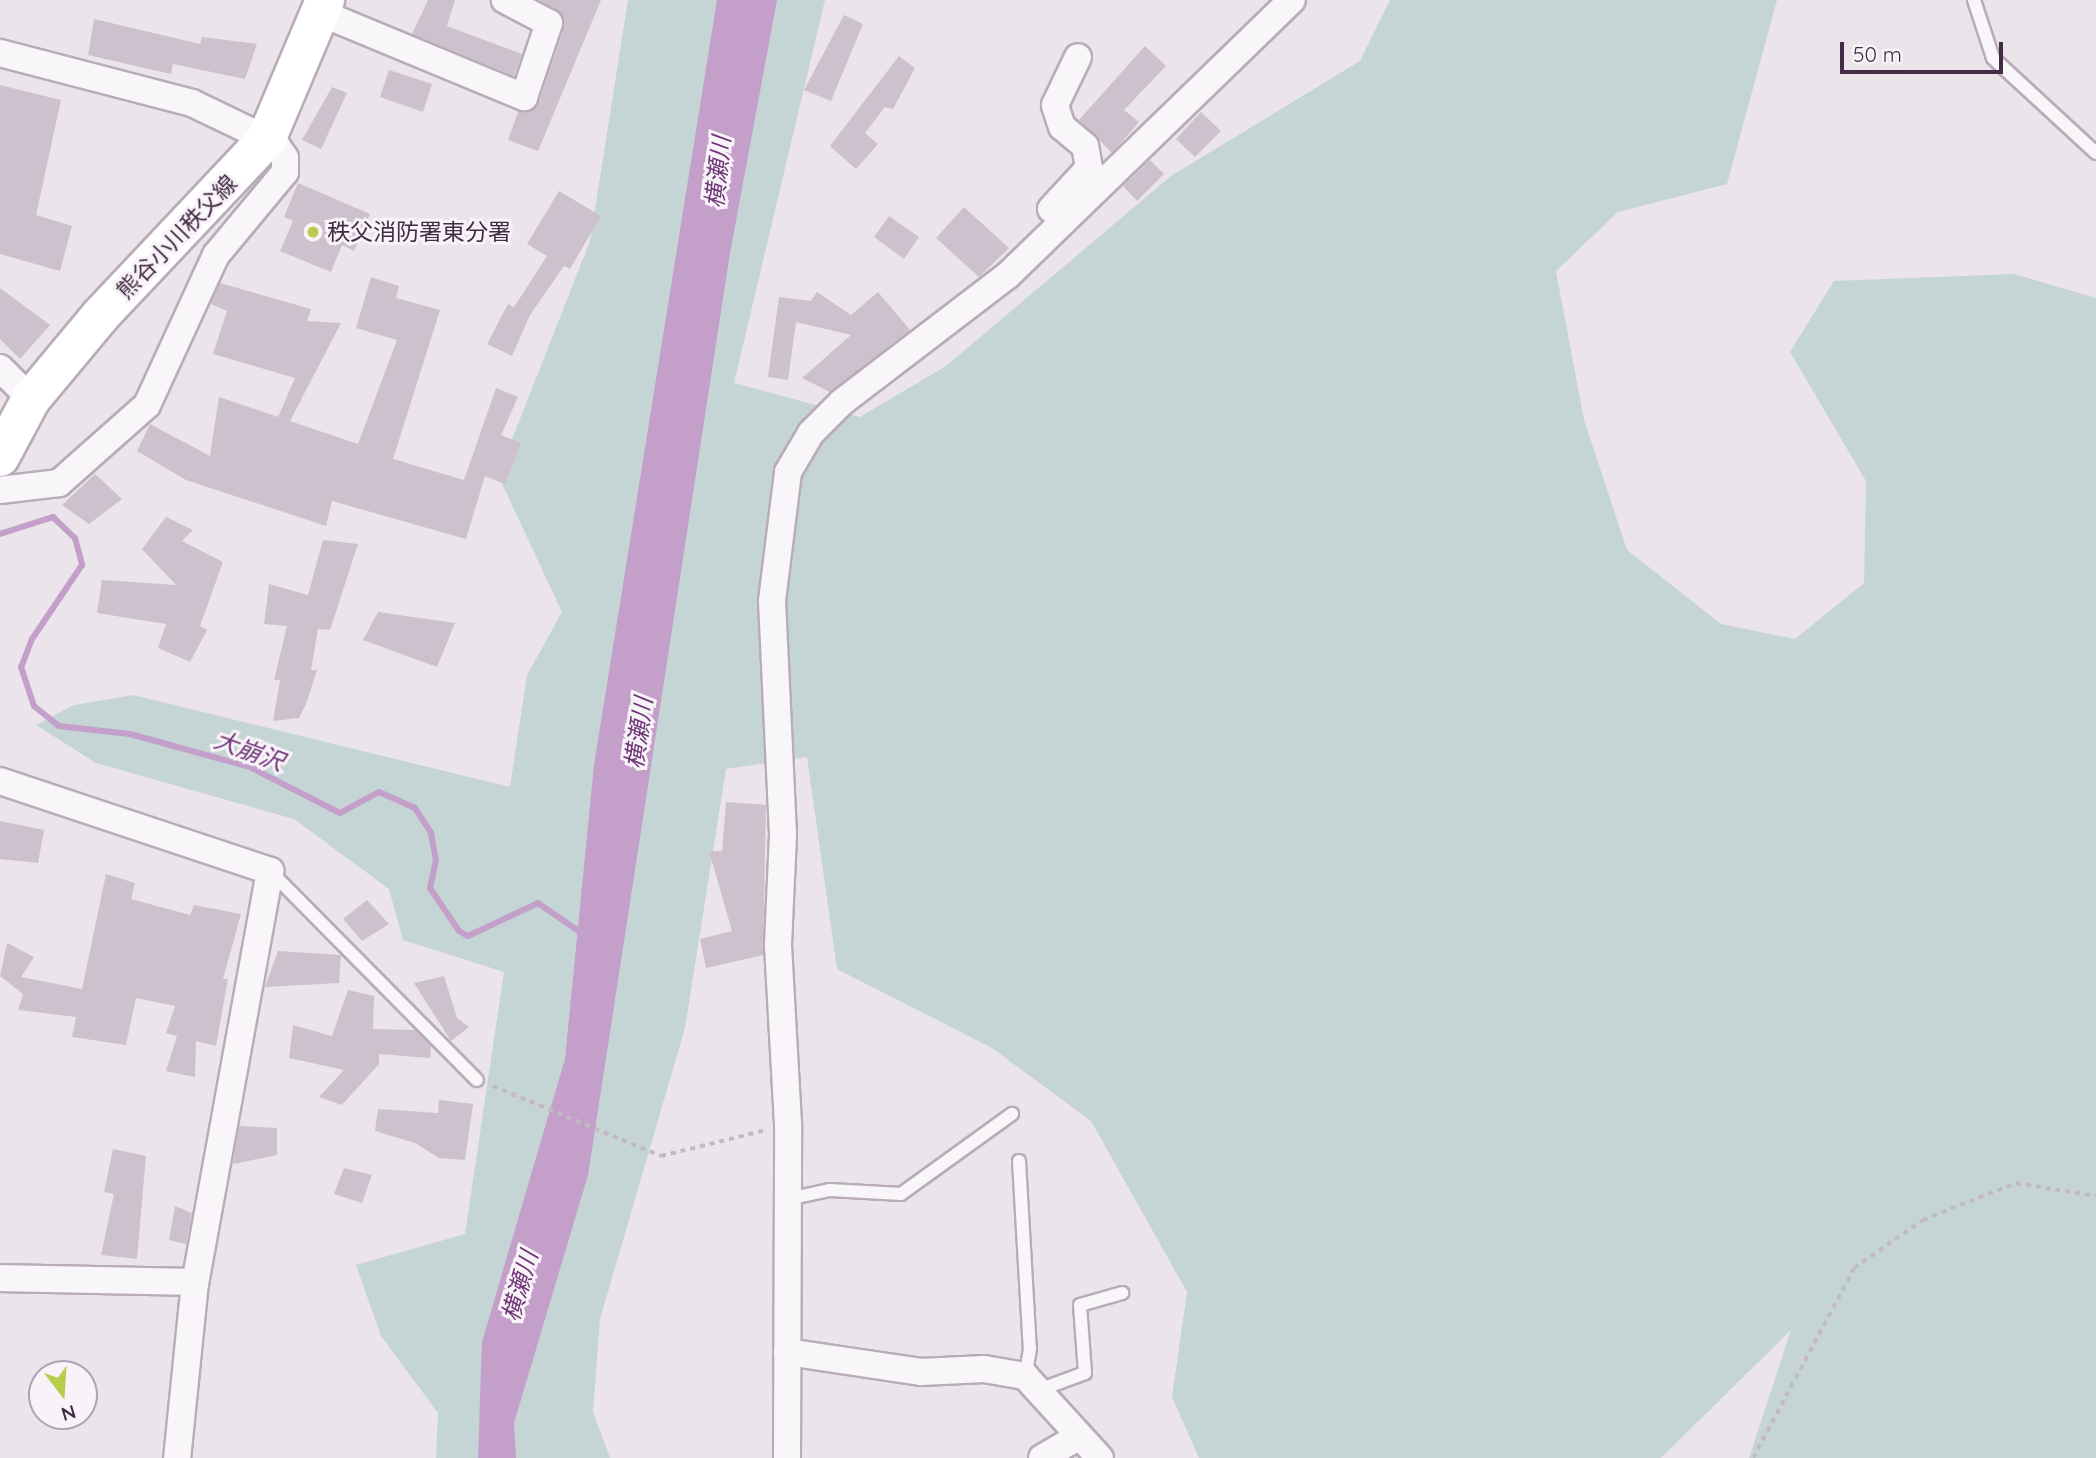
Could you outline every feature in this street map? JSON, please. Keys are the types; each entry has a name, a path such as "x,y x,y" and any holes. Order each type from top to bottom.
{"main road":[{"name":"熊谷小川秩父線","path":"0,457 31,398 266,140 323,7"}],"street":[{"path":"323,7 524,97 549,23 505,0"},
{"path":"787,1458 788,1124 772,601 789,472 811,433 842,402 933,338 1045,237 1292,0"},
{"path":"0,53 192,103 266,140 285,158 285,172 216,255 147,405 59,483 0,490"},
{"path":"1045,237 1041,219 1089,168 1085,146 1062,127 1055,105 1078,57"},
{"path":"0,368 31,398"},
{"path":"0,781 270,871 195,1282 177,1458"},
{"path":"0,1278 195,1282"},
{"path":"787,1352 921,1372 984,1369 1032,1383 1078,1437 1100,1458"},
{"path":"1042,1458 1078,1437"}],"lane":[{"path":"1974,0 1993,58 2096,153"},
{"path":"270,871 477,1080"},
{"path":"788,1199 830,1190 901,1194 1012,1114"},
{"path":"1018,1161 1032,1383 1085,1373 1080,1305 1122,1293"}],"path":[{"path":"477,1080 661,1156 788,1124"},
{"path":"1753,1458 1854,1268 1923,1220 2016,1183 2096,1196"}],"shaded area":[{"path":"628,0 825,0 734,383 860,417 946,366 1171,176 1360,61 1390,0 1777,0 1727,184 1618,212 1556,271 1584,420 1627,550 1721,624 1795,639 1864,583 1866,481 1790,352 1834,281 2014,274 2096,298 2096,1458 1749,1458 1791,1330 1661,1458 1199,1458 1172,1397 1187,1292 1091,1121 992,1048 837,969 807,757 726,769 685,1028 600,1319 593,1412 610,1458 436,1458 438,1413 381,1336 356,1265 465,1234 504,972 403,940 389,889 294,819 96,763 36,725 74,705 133,695 510,787 527,675 562,612 498,475 590,241"}],"water":[{"name":"横瀬川","path":"717,0 777,0 730,253 588,1175 514,1423 516,1458 478,1458 482,1342 565,1059 594,765"}],"building":[{"path":"428,0 455,0 447,26 522,54 514,76 412,34"},
{"path":"539,0 601,0 538,151 508,140 518,112 539,102 564,28 561,13"},
{"path":"844,15 863,24 831,101 804,90"},
{"path":"94,19 200,44 202,37 257,44 245,79 173,64 171,74 88,55"},
{"path":"1145,46 1166,66 1124,110 1139,122 1112,153 1079,120"},
{"path":"899,56 915,68 893,109 885,107 865,133 878,144 856,169 830,146"},
{"path":"389,70 432,84 423,112 380,97"},
{"path":"0,85 61,100 36,215 72,226 60,271 0,254"},
{"path":"332,87 347,93 321,149 302,140"},
{"path":"1201,112 1221,131 1195,157 1176,139"},
{"path":"1150,160 1164,174 1137,201 1123,186"},
{"path":"298,183 370,214 354,251 342,245 331,272 280,251 293,221 284,217"},
{"path":"559,191 601,216 570,269 564,266 530,315 512,356 487,344 508,304 514,307 547,256 527,244"},
{"path":"964,207 1009,248 979,277 936,238"},
{"path":"889,216 919,237 904,259 874,237"},
{"path":"371,277 399,286 396,298 440,310 393,459 464,480 496,388 518,397 501,435 521,443 505,484 485,476 466,539 332,501 326,526 186,480 137,451 150,424 210,456 219,397 278,417 295,378 213,354 227,311 211,304 220,283 311,309 307,321 341,323 290,421 358,444 397,340 356,328"},
{"path":"0,288 50,325 20,359 0,339"},
{"path":"817,292 851,315 878,292 910,330 830,392 802,378 851,335 796,322 788,380 768,377 779,297 811,301"},
{"path":"95,474 122,499 89,524 62,505"},
{"path":"166,517 193,530 182,541 223,562 200,626 207,630 190,662 158,648 166,624 97,613 102,580 176,585 142,549"},
{"path":"323,540 358,544 330,630 318,629 311,670 317,670 306,704 299,718 273,721 280,680 274,680 287,626 264,624 269,584 308,595"},
{"path":"378,612 455,623 437,667 363,640"},
{"path":"726,802 766,805 763,955 706,968 700,939 732,931 709,851 722,851"},
{"path":"0,821 44,830 38,863 0,859"},
{"path":"106,874 135,883 131,899 190,915 194,905 241,914 223,979 228,979 216,1046 196,1041 195,1077 166,1071 177,1036 166,1033 175,1006 136,998 126,1045 72,1037 76,1017 18,1010 23,994 0,976 7,943 34,957 21,977 82,989"},
{"path":"367,900 389,924 362,941 343,919"},
{"path":"278,951 341,955 339,983 265,987"},
{"path":"444,976 457,1018 469,1027 451,1041 414,983"},
{"path":"348,990 374,996 373,1029 416,1030 431,1046 430,1058 379,1054 379,1064 342,1105 319,1097 344,1070 289,1058 293,1025 332,1036"},
{"path":"439,1100 473,1104 465,1160 439,1158 415,1143 375,1131 378,1109 438,1113"},
{"path":"239,1126 277,1128 277,1155 233,1164"},
{"path":"113,1149 146,1156 137,1259 101,1255 114,1194 104,1192"},
{"path":"344,1168 372,1175 362,1203 334,1194"},
{"path":"175,1206 192,1213 186,1244 169,1240"}],"waterway":[{"name":"大崩沢","path":"0,534 53,517 75,538 82,565 32,639 21,667 34,706 59,726 130,734 250,767 340,813 379,792 415,808 431,833 436,860 430,888 459,931 468,936 538,903 583,934"}],"place":[{"name":"秩父消防署東分署","path":"313,232"}]}
